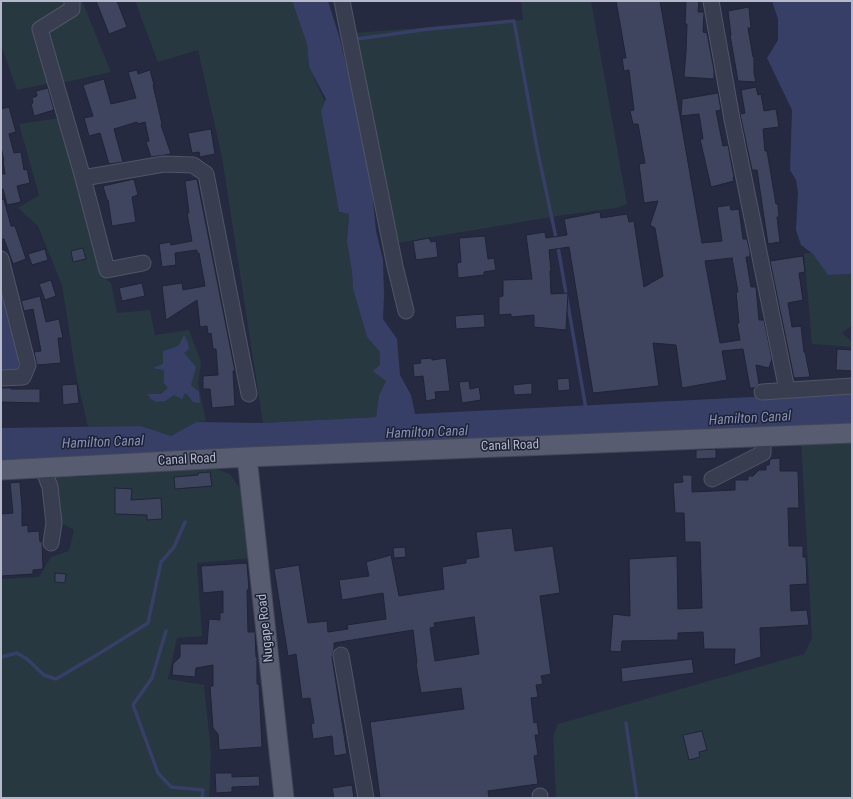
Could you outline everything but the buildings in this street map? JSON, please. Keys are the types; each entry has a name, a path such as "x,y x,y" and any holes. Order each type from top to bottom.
{"main road":[{"name":"Canal Road","path":"1,470 247,457 852,433"},
{"name":"Nugape Road","path":"247,457 284,798"}],"street":[{"path":"72,1 72,9 40,29 83,178 107,270 143,263"},
{"path":"342,1 395,266 406,311"},
{"path":"711,1 732,119 787,390"},
{"path":"83,178 164,164 193,165 206,174 249,394"},
{"path":"1,259 28,365 23,377 1,378"},
{"path":"762,392 852,386"},
{"path":"712,479 763,453 763,436"},
{"path":"43,468 50,487 54,523 51,543"},
{"path":"341,655 366,798"}],"shaded area":[{"path":"1,1 67,1 68,4 35,27 50,83 17,90 1,45"},
{"path":"76,1 82,1 111,72 62,83 48,30 76,16"},
{"path":"135,1 292,1 307,44 309,67 325,102 321,111 339,212 349,214 347,242 353,289 367,337 380,352 380,365 386,381 379,395 376,417 263,423 222,157 198,50 158,62"},
{"path":"521,1 591,1 627,204 616,208 563,215 397,243 354,33 523,20"},
{"path":"60,118 104,278 111,283 117,313 150,310 155,335 189,330 201,362 198,383 206,421 196,422 171,436 141,426 88,427 76,375 62,285 38,226 18,208 39,195 19,124"},
{"path":"804,253 813,253 828,275 852,274 852,325 842,333 852,343 852,347 812,344"},
{"path":"801,440 852,441 852,798 556,798 553,736 558,724 804,654 812,638"},
{"path":"214,468 230,474 247,499 252,558 197,563 202,636 177,638 168,679 204,685 211,753 209,798 1,798 1,579 39,577 51,557 69,551 74,530 60,522 53,474 76,477"}],"water":[{"name":"Hamilton Canal","path":"292,1 328,1 340,39 358,117 372,191 376,231 383,260 383,319 397,339 400,375 411,395 415,414 852,392 852,427 1,462 1,428 141,426 171,436 196,422 263,423 376,417 379,395 386,381 373,371 380,365 380,352 367,337 353,289 347,242 349,214 339,212 321,111 326,99 309,67 307,44"},
{"path":"772,1 852,1 852,274 828,275 813,254 801,245 796,230 798,193 796,180 790,170 792,110 767,58 778,40 778,19"},
{"path":"1,293 19,361 17,372 1,372"},
{"path":"184,335 189,349 184,353 196,367 191,385 199,392 200,403 193,402 185,393 182,399 174,395 165,401 156,402 150,398 148,394 161,394 168,388 164,383 164,370 153,368 163,364 163,351 179,345"}],"waterway":[{"path":"357,39 429,29 514,21 537,148 558,247 586,409"},
{"path":"1,657 17,653 27,659 44,675 56,679 148,623 161,562 174,547 185,522"},
{"path":"166,631 152,678 133,705 158,773 171,787 203,790 202,798"},
{"path":"626,723 637,798"}]}
